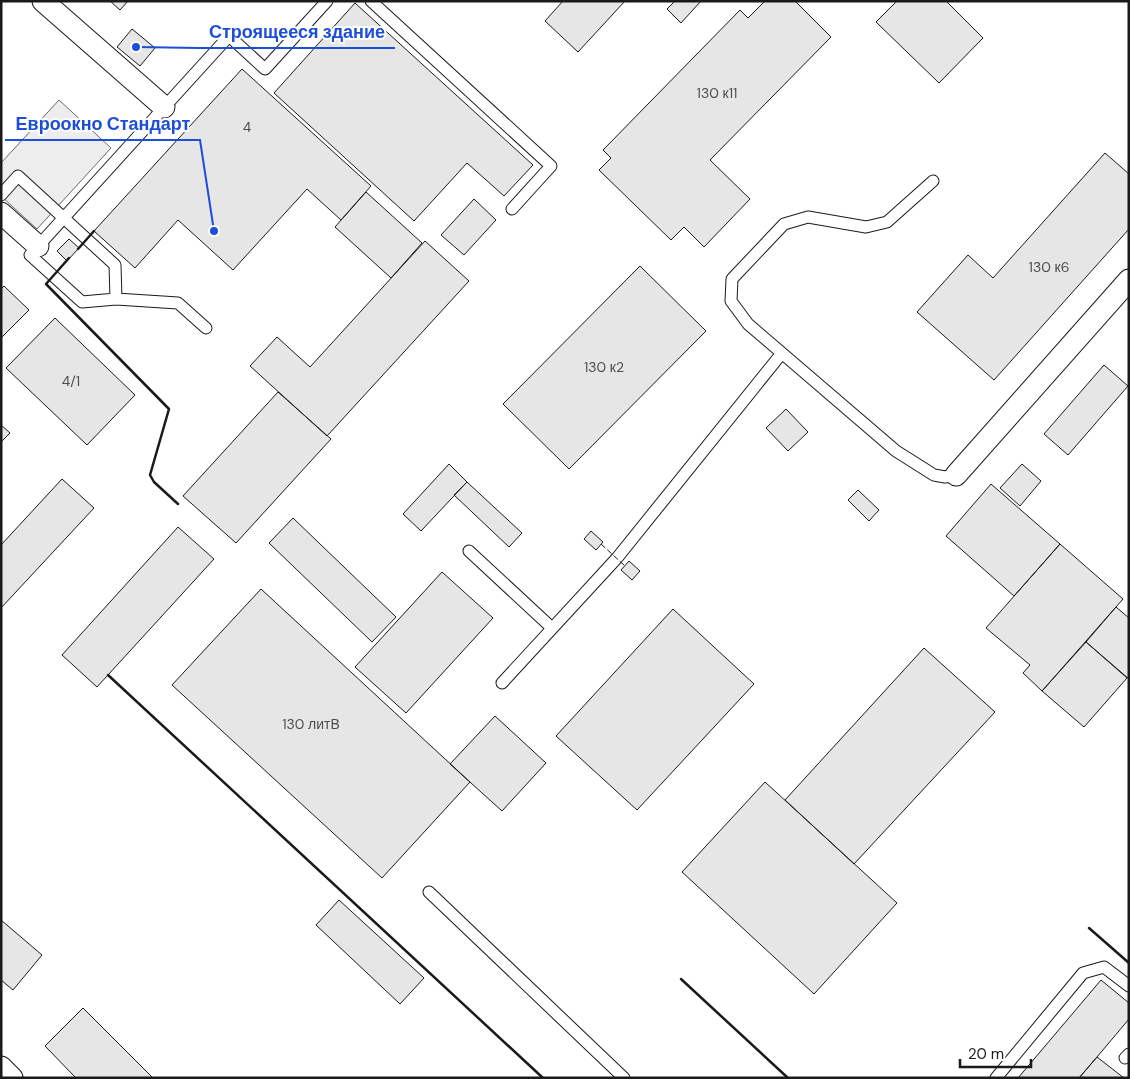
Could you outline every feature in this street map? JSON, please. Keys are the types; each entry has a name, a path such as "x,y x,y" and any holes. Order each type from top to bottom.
{"street":[{"path":"43,1 164,107"},
{"path":"1,213 38,246"},
{"path":"956,474 1129,280"},
{"path":"1,1067 12,1078"}],"lane":[{"path":"206,328 178,303 116,299 82,302 30,255 229,36 265,69 327,1"},
{"path":"371,1 552,166 512,209"},
{"path":"1,194 18,176 115,265 116,299"},
{"path":"933,181 887,222 866,227 808,217 784,224 732,279 731,302 748,324 896,452 934,475 945,477 956,474"},
{"path":"502,683 617,558 782,353"},
{"path":"469,551 552,628"},
{"path":"429,892 624,1078"},
{"path":"996,1078 1083,973 1104,967 1129,986"}],"shaded area":[{"path":"59,100 111,148 37,229 1,196 1,163"}],"building":[{"path":"110,1 128,1 120,10"},
{"path":"563,1 625,1 578,52 545,21"},
{"path":"675,1 701,1 681,23 667,9"},
{"path":"765,1 795,1 831,37 710,160 750,199 704,247 684,227 671,240 599,170 611,158 603,150 740,10 748,18"},
{"path":"897,1 946,1 983,38 939,83 876,22"},
{"path":"355,3 533,165 504,196 467,163 414,221 274,93"},
{"path":"132,29 155,48 140,66 117,47"},
{"path":"242,69 371,186 341,220 307,189 233,270 178,220 135,268 94,231"},
{"path":"1105,153 1129,174 1129,229 994,380 917,312 968,255 993,278"},
{"path":"366,192 422,243 391,278 335,227"},
{"path":"474,199 496,220 464,255 441,235"},
{"path":"69,239 79,248 67,261 57,251"},
{"path":"425,241 469,281 327,436 250,366 277,337 310,367"},
{"path":"640,266 706,331 569,469 503,404"},
{"path":"4,286 29,310 1,338 1,289"},
{"path":"55,318 135,395 87,445 6,368"},
{"path":"1104,365 1128,386 1068,455 1044,434"},
{"path":"278,392 331,439 236,543 183,496"},
{"path":"786,409 808,432 788,451 766,428"},
{"path":"1,425 10,433 1,442"},
{"path":"449,464 467,482 421,531 403,514"},
{"path":"1022,464 1041,481 1020,506 1000,488"},
{"path":"62,479 94,508 1,608 1,545"},
{"path":"467,482 522,533 509,547 454,495"},
{"path":"991,484 1060,544 1014,596 946,536"},
{"path":"858,490 879,510 869,521 848,500"},
{"path":"293,518 396,617 372,642 269,543"},
{"path":"178,527 214,559 97,687 62,655"},
{"path":"591,531 603,542 596,550 584,539"},
{"path":"1060,544 1123,599 1042,691 1023,673 1030,665 986,628"},
{"path":"629,561 640,571 632,580 621,570"},
{"path":"442,572 493,618 406,713 355,667"},
{"path":"261,589 470,782 382,878 172,685"},
{"path":"1116,607 1129,618 1129,679 1086,642"},
{"path":"673,609 754,684 637,810 556,736"},
{"path":"1086,642 1127,678 1084,727 1042,691"},
{"path":"924,648 995,712 854,864 785,800"},
{"path":"495,716 546,763 502,811 450,764"},
{"path":"765,782 897,903 814,994 682,872"},
{"path":"339,900 424,978 400,1004 316,925"},
{"path":"1,920 42,955 13,990 1,980"},
{"path":"1101,980 1129,1003 1129,1019 1097,1057 1079,1078 1018,1078"},
{"path":"83,1008 153,1078 76,1078 45,1046"},
{"path":"1097,1057 1124,1078 1079,1078"}],"fence":[{"path":"601,544 625,566"}],"wall":[{"path":"78,249 94,231"},
{"path":"69,258 46,284 169,409 150,475 154,482 178,504"},
{"path":"108,675 543,1078"},
{"path":"1089,928 1129,963"},
{"path":"681,979 788,1078"}],"place":[{"name":"Строящееся здание","path":"136,47"},
{"name":"Евроокно Стандарт","path":"214,231"}]}
